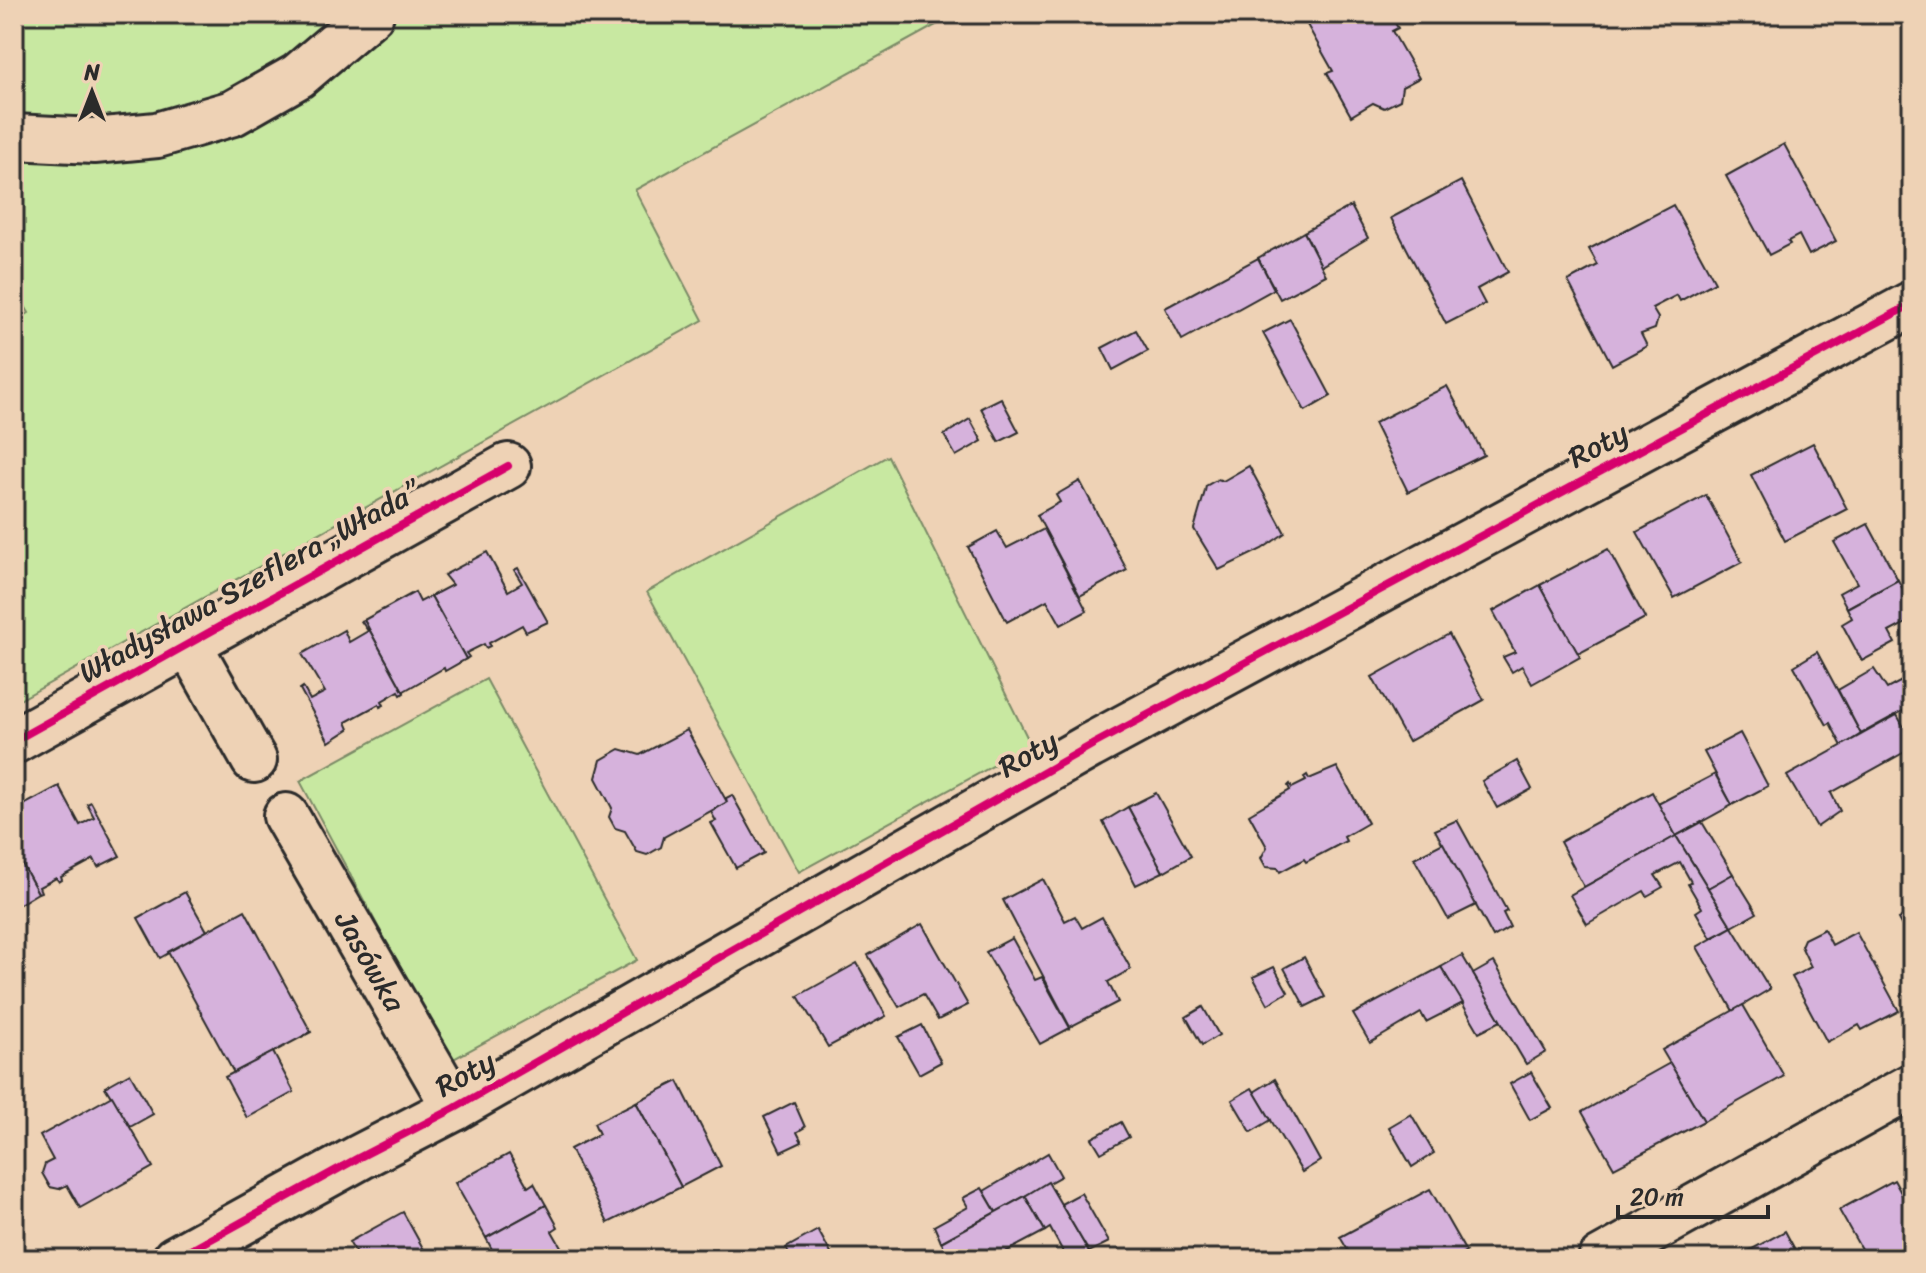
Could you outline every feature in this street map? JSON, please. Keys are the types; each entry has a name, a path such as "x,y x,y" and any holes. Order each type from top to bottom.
{"street":[{"path":"14,137 94,141 157,135 233,113 298,76 371,14"},
{"name":"Roty","path":"175,1259 455,1108 1090,746 1912,304"},
{"name":"Władysława Szeflera „Włada”","path":"14,741 508,466"},
{"path":"188,643 254,760"},
{"name":"Jasówka","path":"286,816 455,1108"},
{"path":"1601,1259 1912,1086"}],"green space":[{"path":"14,14 352,14 261,79 141,119 54,125 14,117"},
{"path":"396,14 956,14 635,190 703,320 14,703 14,322 29,313 14,288 14,151 123,161 252,123 333,75"},
{"path":"888,456 1031,745 799,872 647,592"},
{"path":"486,679 637,960 450,1061 300,781"}],"building":[{"path":"1323,14 1390,14 1398,28 1392,31 1419,78 1402,87 1400,100 1384,108 1373,103 1351,116 1327,73 1333,71 1306,23"},
{"path":"1784,144 1836,241 1809,255 1799,235 1788,241 1790,244 1769,255 1726,176"},
{"path":"1461,181 1508,272 1477,289 1485,304 1446,324 1391,218"},
{"path":"1673,205 1715,282 1680,301 1677,295 1652,308 1658,318 1655,329 1641,334 1647,346 1612,365 1568,281 1598,265 1589,249"},
{"path":"1351,206 1368,238 1321,266 1304,232"},
{"path":"1304,232 1326,275 1280,299 1258,258"},
{"path":"1258,258 1274,289 1182,340 1165,308"},
{"path":"1290,319 1331,396 1305,411 1263,333"},
{"path":"1136,330 1148,351 1113,370 1102,348"},
{"path":"1447,386 1484,455 1408,492 1374,423"},
{"path":"1001,398 1019,432 999,442 981,408"},
{"path":"970,419 982,441 956,456 944,435"},
{"path":"1813,443 1847,509 1785,541 1751,475"},
{"path":"1249,466 1285,533 1262,549 1219,570 1194,529 1206,486 1218,479 1223,481"},
{"path":"1080,481 1127,570 1080,596 1037,515 1060,502 1056,495"},
{"path":"1706,495 1742,562 1674,598 1637,532"},
{"path":"1868,524 1898,580 1847,608 1839,593 1857,583 1834,542"},
{"path":"1044,529 1087,611 1061,625 1047,600 1007,622 968,547 997,531 1007,548"},
{"path":"1608,549 1645,618 1578,654 1540,585"},
{"path":"487,552 508,591 522,583 514,570 518,568 548,622 526,632 522,625 489,643 490,646 486,648 484,644 466,653 469,657 466,659 431,596 452,585 444,575"},
{"path":"1898,580 1912,606 1912,620 1889,632 1895,643 1862,661 1842,624 1852,618 1847,608"},
{"path":"1540,585 1580,657 1532,684 1522,666 1512,672 1503,657 1515,652 1493,611"},
{"path":"415,592 420,602 431,596 466,659 445,671 444,668 404,693 364,620"},
{"path":"364,620 404,693 401,695 399,691 382,701 384,705 380,707 379,704 346,722 349,729 329,742 300,689 303,687 310,700 325,692 302,654 344,630 349,642 368,631 361,621"},
{"path":"1449,634 1484,700 1408,742 1372,677"},
{"path":"1817,652 1861,734 1842,746 1794,666"},
{"path":"1874,669 1887,689 1911,676 1912,706 1861,734 1838,690"},
{"path":"1897,715 1912,741 1912,748 1831,793 1840,811 1817,827 1787,776"},
{"path":"687,730 727,802 664,837 661,847 647,855 637,852 625,831 615,828 609,817 612,808 596,778 601,760 620,749 640,755"},
{"path":"1740,733 1768,786 1732,805 1704,752"},
{"path":"1517,761 1532,789 1497,808 1482,781"},
{"path":"1337,767 1368,823 1344,837 1346,841 1306,862 1304,859 1280,872 1278,868 1266,867 1261,858 1267,847 1249,814 1290,790 1290,784 1292,788 1306,781 1304,777 1307,775 1309,779"},
{"path":"1715,774 1732,805 1676,836 1658,804"},
{"path":"59,786 80,825 94,817 87,804 91,802 120,856 98,867 94,859 61,877 59,882 56,878 39,887 41,892 38,893 14,849 14,824 24,819 16,809"},
{"path":"1652,792 1676,836 1584,887 1560,842"},
{"path":"1156,793 1191,856 1163,872 1128,807"},
{"path":"732,795 764,853 736,868 711,823 716,821 711,812"},
{"path":"1128,807 1163,872 1136,885 1103,822"},
{"path":"1457,820 1507,911 1503,913 1510,927 1493,937 1435,830"},
{"path":"1702,822 1733,874 1708,888 1676,836"},
{"path":"1676,836 1732,927 1711,938 1696,912 1702,908 1680,862 1655,875 1663,887 1647,896 1644,891 1587,924 1570,895"},
{"path":"1443,843 1476,905 1448,919 1414,858"},
{"path":"14,849 38,893 18,905 17,902 14,904"},
{"path":"1733,874 1757,913 1732,927 1708,888"},
{"path":"1043,879 1065,921 1075,916 1082,928 1102,917 1131,969 1108,982 1118,1002 1070,1027 1003,900"},
{"path":"185,892 207,931 160,958 138,918"},
{"path":"245,910 311,1032 234,1073 168,952"},
{"path":"1912,911 1912,945 1898,919"},
{"path":"922,924 968,1005 938,1020 923,994 899,1007 868,955"},
{"path":"1732,927 1770,989 1733,1011 1697,947"},
{"path":"1824,929 1832,945 1856,932 1899,1011 1862,1030 1859,1025 1827,1042 1792,977 1811,967 1801,946 1804,939"},
{"path":"1012,938 1035,980 1042,977 1070,1028 1040,1044 986,952"},
{"path":"1462,955 1501,1021 1479,1032 1441,967"},
{"path":"1304,957 1325,997 1305,1007 1284,968"},
{"path":"1494,962 1546,1052 1526,1064 1473,974"},
{"path":"857,963 886,1016 828,1047 798,996"},
{"path":"1274,967 1288,992 1268,1004 1253,977"},
{"path":"1441,967 1463,1003 1426,1022 1421,1013 1370,1043 1353,1014"},
{"path":"1743,1005 1784,1076 1704,1121 1662,1050"},
{"path":"1203,1007 1219,1035 1202,1045 1186,1017"},
{"path":"922,1025 941,1062 919,1074 898,1037"},
{"path":"273,1052 294,1092 247,1118 225,1077"},
{"path":"1670,1063 1704,1121 1614,1168 1582,1112"},
{"path":"1531,1072 1552,1108 1530,1120 1510,1084"},
{"path":"130,1073 153,1114 130,1127 105,1087"},
{"path":"1275,1079 1320,1161 1302,1172 1254,1092"},
{"path":"678,1081 721,1166 681,1187 636,1102"},
{"path":"1252,1088 1271,1120 1251,1132 1232,1100"},
{"path":"112,1096 153,1167 80,1208 67,1185 59,1189 50,1187 42,1173 45,1164 53,1160 40,1136"},
{"path":"636,1102 681,1187 608,1223 570,1149 599,1134 594,1123"},
{"path":"794,1102 805,1127 797,1132 802,1142 781,1152 764,1117"},
{"path":"1411,1114 1434,1153 1412,1167 1389,1127"},
{"path":"1121,1122 1129,1137 1101,1153 1092,1138"},
{"path":"1048,1153 1061,1176 996,1212 984,1191"},
{"path":"509,1154 528,1187 534,1183 546,1205 486,1238 455,1183"},
{"path":"1894,1180 1912,1213 1912,1234 1902,1240 1912,1259 1863,1259 1865,1256 1839,1210"},
{"path":"1048,1182 1089,1252 1078,1259 1067,1259 1050,1228 1045,1231 1025,1196"},
{"path":"982,1188 996,1212 941,1242 934,1226 968,1207 963,1198"},
{"path":"1430,1189 1466,1252 1454,1259 1353,1259 1340,1237"},
{"path":"1081,1193 1109,1242 1089,1252 1061,1204"},
{"path":"1025,1196 1045,1231 992,1259 951,1259 941,1242"},
{"path":"546,1205 558,1227 552,1231 568,1259 497,1259 486,1238"},
{"path":"403,1212 429,1259 359,1259 349,1242"},
{"path":"818,1230 834,1259 791,1259 786,1248"},
{"path":"1785,1231 1800,1259 1734,1259"}],"cycle path":[{"path":"175,1259 455,1108 1090,746 1912,304"},
{"path":"14,741 508,466"}]}
